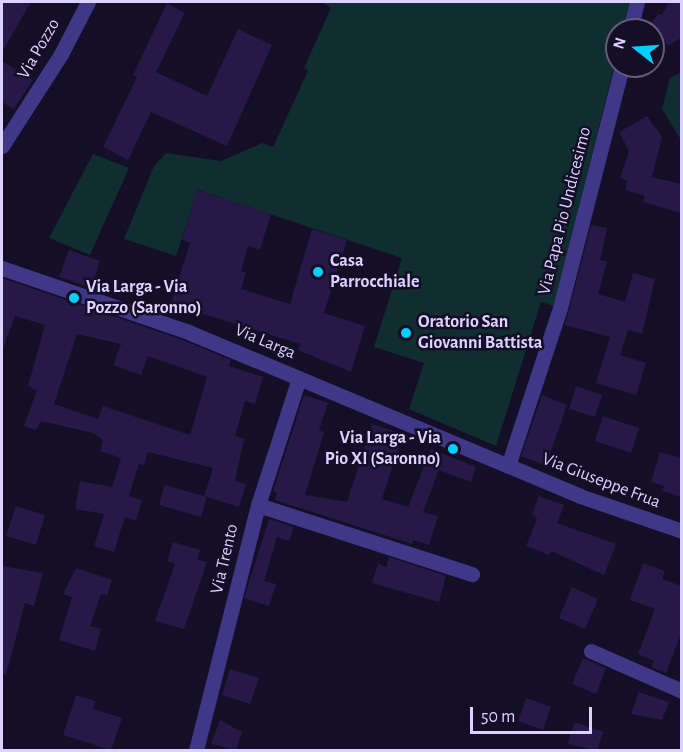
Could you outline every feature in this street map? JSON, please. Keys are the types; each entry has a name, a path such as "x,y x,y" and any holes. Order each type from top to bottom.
{"street":[{"name":"Via Pozzo","path":"2,146 61,54 88,2"},
{"path":"633,18 637,2"},
{"name":"Via Papa Pio Undicesimo","path":"508,466 561,308 619,78"},
{"name":"Via Larga","path":"2,268 186,331 508,466"},
{"name":"Via Trento","path":"195,750 258,505 299,378"},
{"name":"Via Giuseppe Frua","path":"508,466 621,512 681,531"},
{"path":"258,505 472,574"},
{"path":"591,651 681,691"}],"green space":[{"path":"321,2 630,2 626,18 605,18 605,78 611,78 554,306 541,302 496,446 409,409 424,363 374,347 402,258 198,190 176,256 124,239 154,166 166,153 221,161 262,143 273,147 308,71 304,68 331,8"},
{"path":"681,72 681,140 662,109 670,78"},
{"path":"93,154 129,168 90,255 49,238"}],"building":[{"path":"2,2 31,2 2,52"},
{"path":"669,2 681,2 681,38 668,46 665,42 665,18 655,18 659,14 662,15"},
{"path":"167,3 185,13 156,72 207,96 238,29 272,45 227,146 151,112 128,160 103,147 137,77 133,75"},
{"path":"2,61 33,80 14,109 2,102"},
{"path":"647,116 662,137 652,177 681,184 681,213 643,202 645,196 625,190 627,181 620,178 629,151 619,132"},
{"path":"197,190 271,214 260,250 248,246 241,271 246,273 241,289 290,304 312,229 347,240 324,313 365,326 351,372 298,350 300,344 171,304 190,243 182,240"},
{"path":"591,225 607,228 600,260 607,262 598,294 625,302 633,273 655,279 642,334 628,330 620,355 646,363 636,395 596,383 610,337 565,325"},
{"path":"69,250 100,261 91,288 59,277"},
{"path":"2,278 183,340 231,360 229,366 263,377 255,404 245,401 235,436 244,439 235,481 246,484 239,507 207,497 201,517 159,505 164,485 204,496 213,468 148,452 144,465 139,464 129,496 142,500 136,521 125,517 114,552 94,546 104,514 75,509 80,481 112,487 121,458 100,451 103,440 93,433 41,421 36,430 24,426 37,391 28,386 45,325 15,316 2,351","holes":["77,334 121,344 113,365 141,375 148,356 207,377 190,435 103,406 98,419 54,404"]},
{"path":"576,386 602,395 595,417 569,409"},
{"path":"304,395 328,403 319,430 324,432 305,495 347,502 372,424 403,434 382,499 408,507 431,449 476,467 471,482 439,470 423,512 438,516 429,545 413,540 412,544 275,500 277,493 273,491"},
{"path":"542,395 567,405 546,466 521,456"},
{"path":"603,416 639,428 631,453 595,441"},
{"path":"660,452 681,458 681,497 662,491 664,486 651,482"},
{"path":"539,496 564,505 557,523 616,544 604,575 551,551 549,555 526,546 537,519 532,514"},
{"path":"16,506 45,515 36,545 6,536"},
{"path":"269,519 294,527 289,541 277,537 264,581 276,584 269,606 244,598"},
{"path":"173,542 200,550 197,560 207,562 184,629 155,621 175,564 167,561"},
{"path":"389,557 446,576 439,602 372,583 378,564 386,567"},
{"path":"643,563 665,571 662,579 681,586 681,633 666,673 651,667 654,661 638,654 655,609 630,600"},
{"path":"2,566 43,573 34,606 25,603 6,675 2,674"},
{"path":"76,568 112,580 107,596 101,594 90,626 101,629 95,651 59,640 72,597 63,594"},
{"path":"572,587 598,599 585,629 559,618"},
{"path":"583,658 606,668 596,694 572,684"},
{"path":"230,669 259,678 250,704 222,695"},
{"path":"639,692 669,702 662,720 631,714"},
{"path":"76,695 95,701 93,709 122,718 111,750 63,735"},
{"path":"526,698 551,707 543,730 518,721"},
{"path":"220,720 242,732 236,750 211,744"},
{"path":"575,722 603,732 597,750 567,744"}],"place":[{"name":"Casa Parrocchiale","path":"318,272"},
{"name":"Via Larga - Via Pozzo (Saronno)","path":"74,298"},
{"name":"Oratorio San Giovanni Battista","path":"406,333"},
{"name":"Via Larga - Via Pio XI (Saronno)","path":"453,449"}]}
